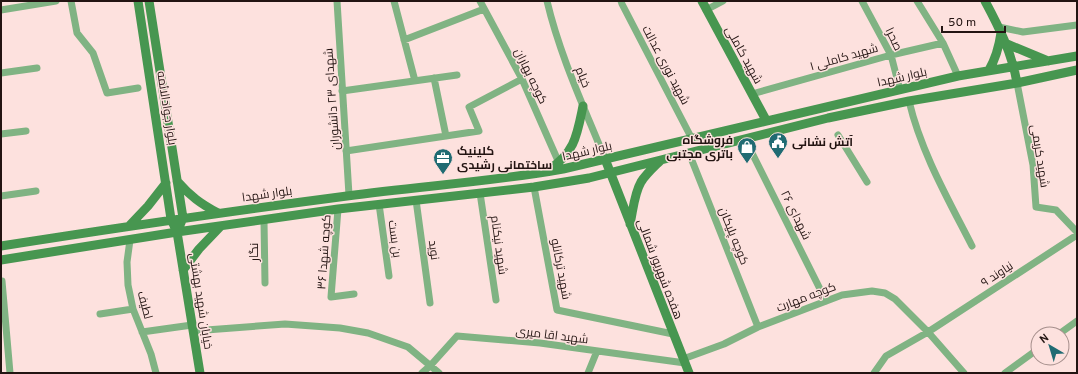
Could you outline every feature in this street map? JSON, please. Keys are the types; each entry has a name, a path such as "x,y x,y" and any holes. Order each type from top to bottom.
{"main road":[{"name":"بلوار جوادالائمه","path":"138,1 171,220 177,232"},
{"name":"بلوار جوادالائمه","path":"149,1 183,218"},
{"name":"شهید کاملی","path":"702,1 766,120"},
{"path":"985,1 1006,44 1014,67 1017,83"},
{"path":"989,70 996,59 999,47 1000,29"},
{"path":"1006,44 1048,61"},
{"name":"بلوار شهدا","path":"1,246 128,226 349,195 543,172 557,166 605,159 958,76 1077,56"},
{"name":"بلوار شهدا","path":"1,260 177,232 264,221 338,209 556,184 610,173 828,118 909,101 1017,83 1077,70"},
{"path":"556,184 559,177 557,166 569,151 576,136 583,106"},
{"path":"644,150 642,156 646,164"},
{"name":"هفده شهریور شمالی","path":"605,159 689,373"},
{"path":"630,224 635,198 640,183 647,173 662,160"},
{"path":"177,181 188,194 203,205 218,213"},
{"path":"128,226 148,206 166,183"},
{"path":"177,232 183,218"},
{"path":"183,270 199,249 220,227"},
{"name":"خیابان شهید بهشتی","path":"177,232 200,373"}],"street":[{"path":"1,10 32,3 56,1"},
{"path":"71,1 77,33 93,53 107,93 138,88"},
{"name":"شهدای ۲۳ دانشوران","path":"337,1 349,195"},
{"path":"394,1 415,81"},
{"name":"کوچه بهاران","path":"480,1 522,79 557,166"},
{"name":"خیام","path":"547,1 564,60 605,159"},
{"name":"شهید نوری عدالت","path":"621,1 692,139"},
{"path":"706,10 723,1"},
{"name":"صحرا","path":"862,1 891,55 900,90"},
{"path":"917,1 943,43 958,76"},
{"path":"404,40 484,9"},
{"path":"1000,29 1024,32 1077,25"},
{"name":"شهید کاملی ۱","path":"752,94 891,55 943,43"},
{"path":"1,73 37,68"},
{"path":"342,91 457,75"},
{"path":"434,78 446,136"},
{"path":"346,151 478,131 469,107 522,79"},
{"name":"شهید کریمی","path":"1017,83 1033,165 1036,207 1056,210 1077,234"},
{"path":"909,101 914,121 932,168 972,246"},
{"path":"1,134 26,131"},
{"path":"838,135 867,182"},
{"name":"شهدای ۲۶","path":"745,139 826,301"},
{"name":"کوچه پلیکان","path":"689,153 694,169 758,327"},
{"name":"شهید ترکانلو","path":"534,187 557,310 673,334"},
{"path":"1,196 36,191"},
{"name":"شهید نیکنام","path":"480,193 496,300"},
{"name":"نوید","path":"416,200 430,303"},
{"name":"بن بست","path":"379,204 389,276"},
{"name":"کوچه شهدا ۳۶","path":"338,209 331,297 354,294"},
{"name":"نگار","path":"264,221 265,283"},
{"name":"نیاوند ۹","path":"874,373 886,356 928,332 1077,234"},
{"name":"لطیف","path":"130,240 128,285 133,309 151,354 156,373"},
{"path":"2,281 10,373"},
{"name":"کوچه مهارت","path":"684,361 724,344 758,327 842,294 872,291 885,293 895,299 928,332 962,373"},
{"path":"100,314 133,309"},
{"path":"142,332 285,324 340,328 368,333 408,347 439,373"},
{"name":"شهید اقا میری","path":"430,366 457,336 684,361"},
{"path":"588,373 597,351"},
{"path":"1005,373 1030,355"},
{"path":"422,373 430,366"}],"place":[{"name":"آتش نشانی","path":"778,159"},
{"name":"فروشگاه باتری مجتبی","path":"747,164"},
{"name":"کلینیک ساختمانی رشیدی","path":"443,175"}]}
